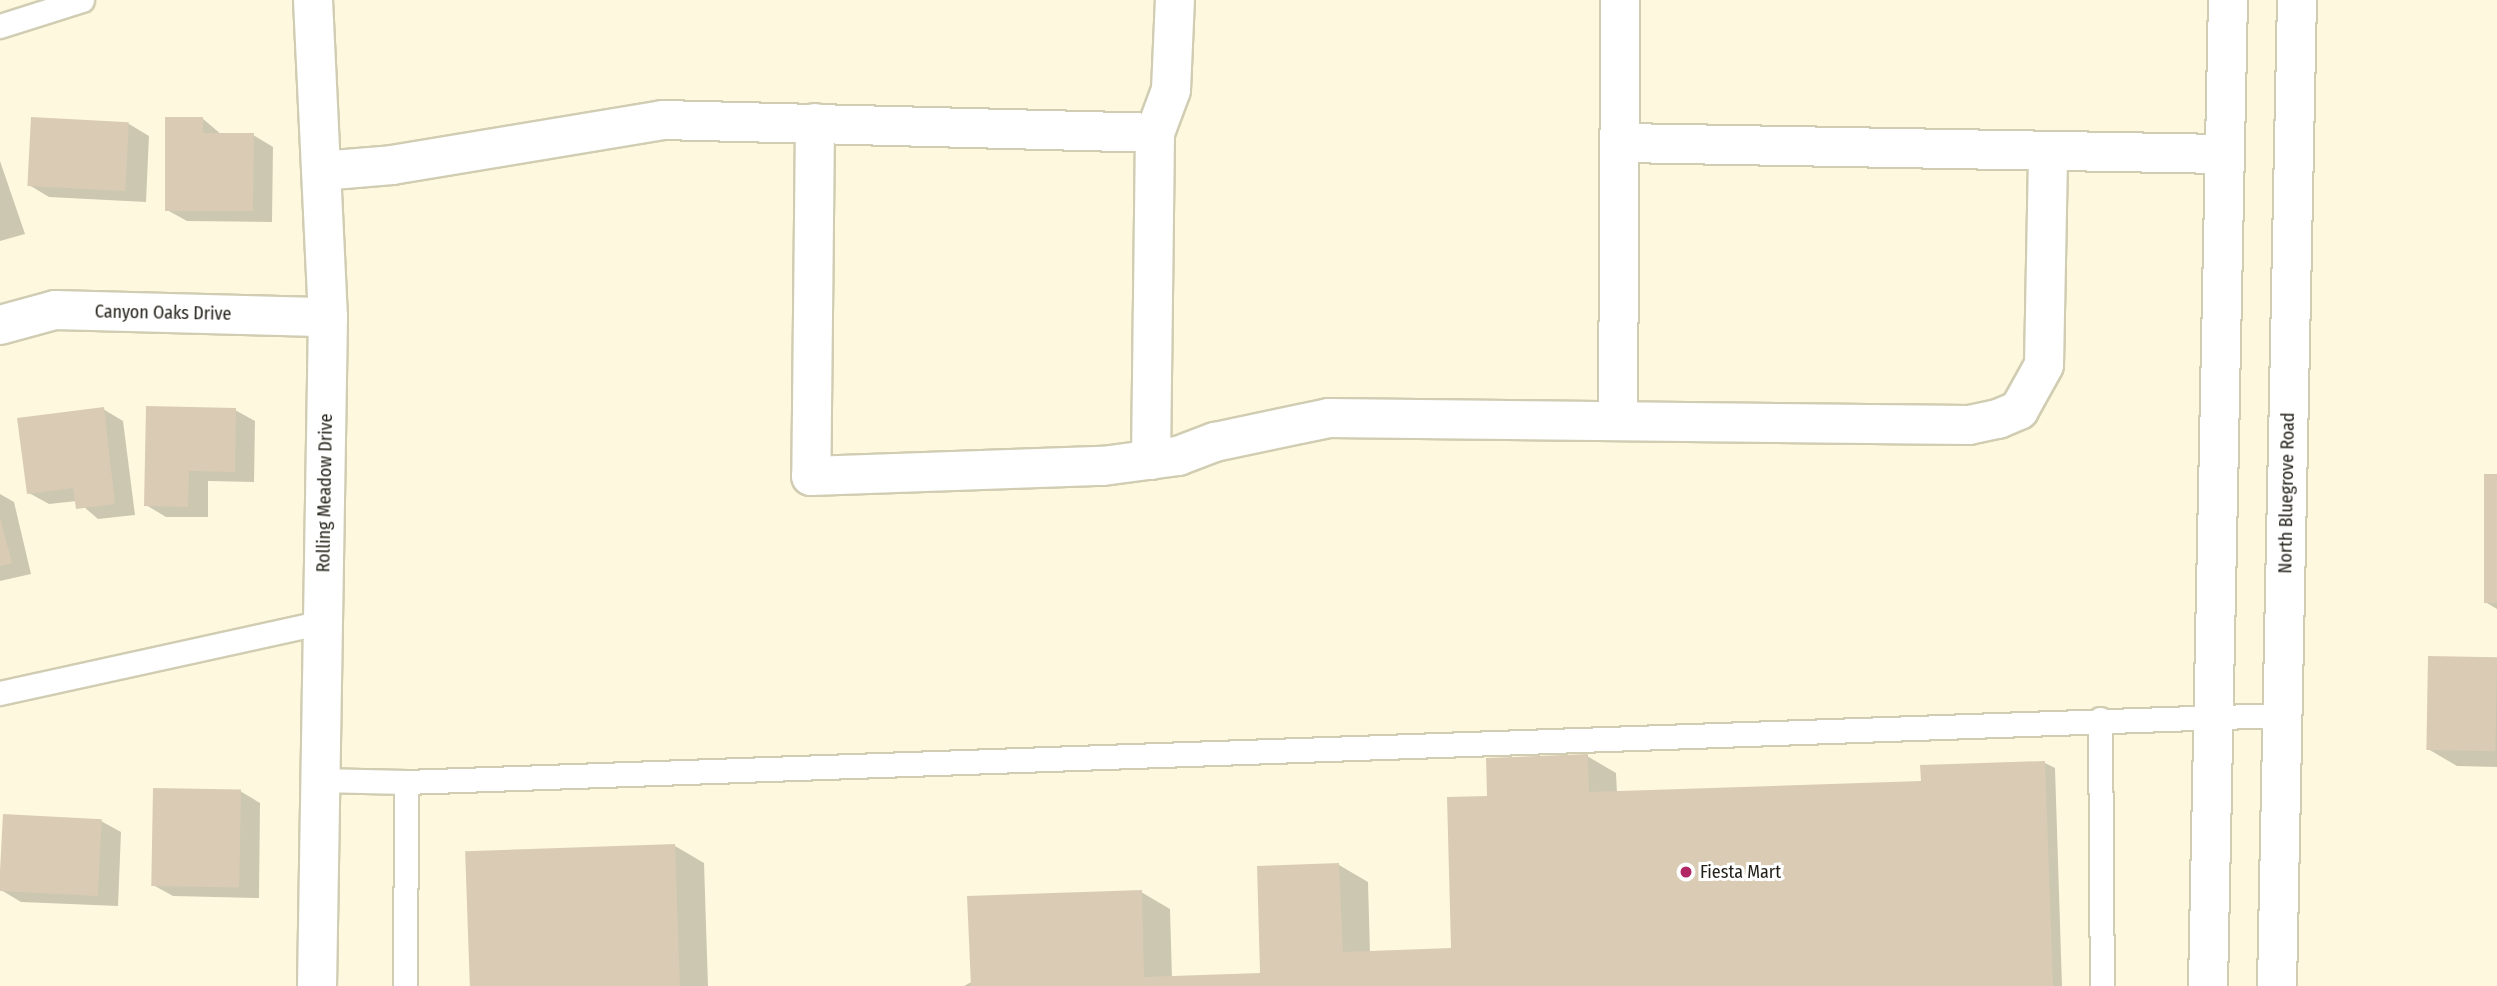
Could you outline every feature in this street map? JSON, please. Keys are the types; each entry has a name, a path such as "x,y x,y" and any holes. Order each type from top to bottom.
{"street":[{"name":"Rolling Meadow Drive","path":"313,0 328,317 317,986"},
{"path":"1151,460 1155,133 1171,90 1175,0"},
{"path":"1618,421 1623,143 1620,0"},
{"path":"2208,986 2228,0"},
{"name":"North Bluegrove Road","path":"2277,986 2297,0"},
{"path":"321,171 392,166 663,120 1155,133"},
{"path":"815,123 811,476 1151,460 1329,418 1969,425 2019,410 2044,365 2048,151"},
{"path":"1623,143 2225,154"},
{"name":"Canyon Oaks Drive","path":"0,325 55,310 328,317"}],"lane":[{"path":"0,26 82,0"},
{"path":"0,693 323,622"},
{"path":"320,780 406,782 2099,719 2282,715"},
{"path":"2099,719 2102,986"},
{"path":"405,986 406,782"}],"building":[{"path":"31,117 129,122 125,191 27,186"},
{"path":"165,117 203,117 203,133 254,133 253,211 165,211"},
{"path":"146,406 236,408 235,472 189,471 188,507 144,506"},
{"path":"104,407 115,504 76,509 73,488 27,494 17,418"},
{"path":"2484,474 2497,474 2497,603 2484,603"},
{"path":"0,518 12,563 0,566"},
{"path":"2428,656 2497,657 2495,751 2426,750"},
{"name":"Fiesta Mart","path":"1588,754 1589,792 1921,781 1920,765 2045,761 2053,986 971,986 967,896 1142,890 1144,977 1260,973 1257,866 1339,863 1343,952 1451,948 1447,797 1487,796 1486,758"},
{"path":"153,788 241,790 239,888 151,886"},
{"path":"3,814 102,819 98,896 0,891"},
{"path":"675,844 680,986 470,986 465,851"}],"place":[{"name":"Fiesta Mart","path":"1686,872"}]}
